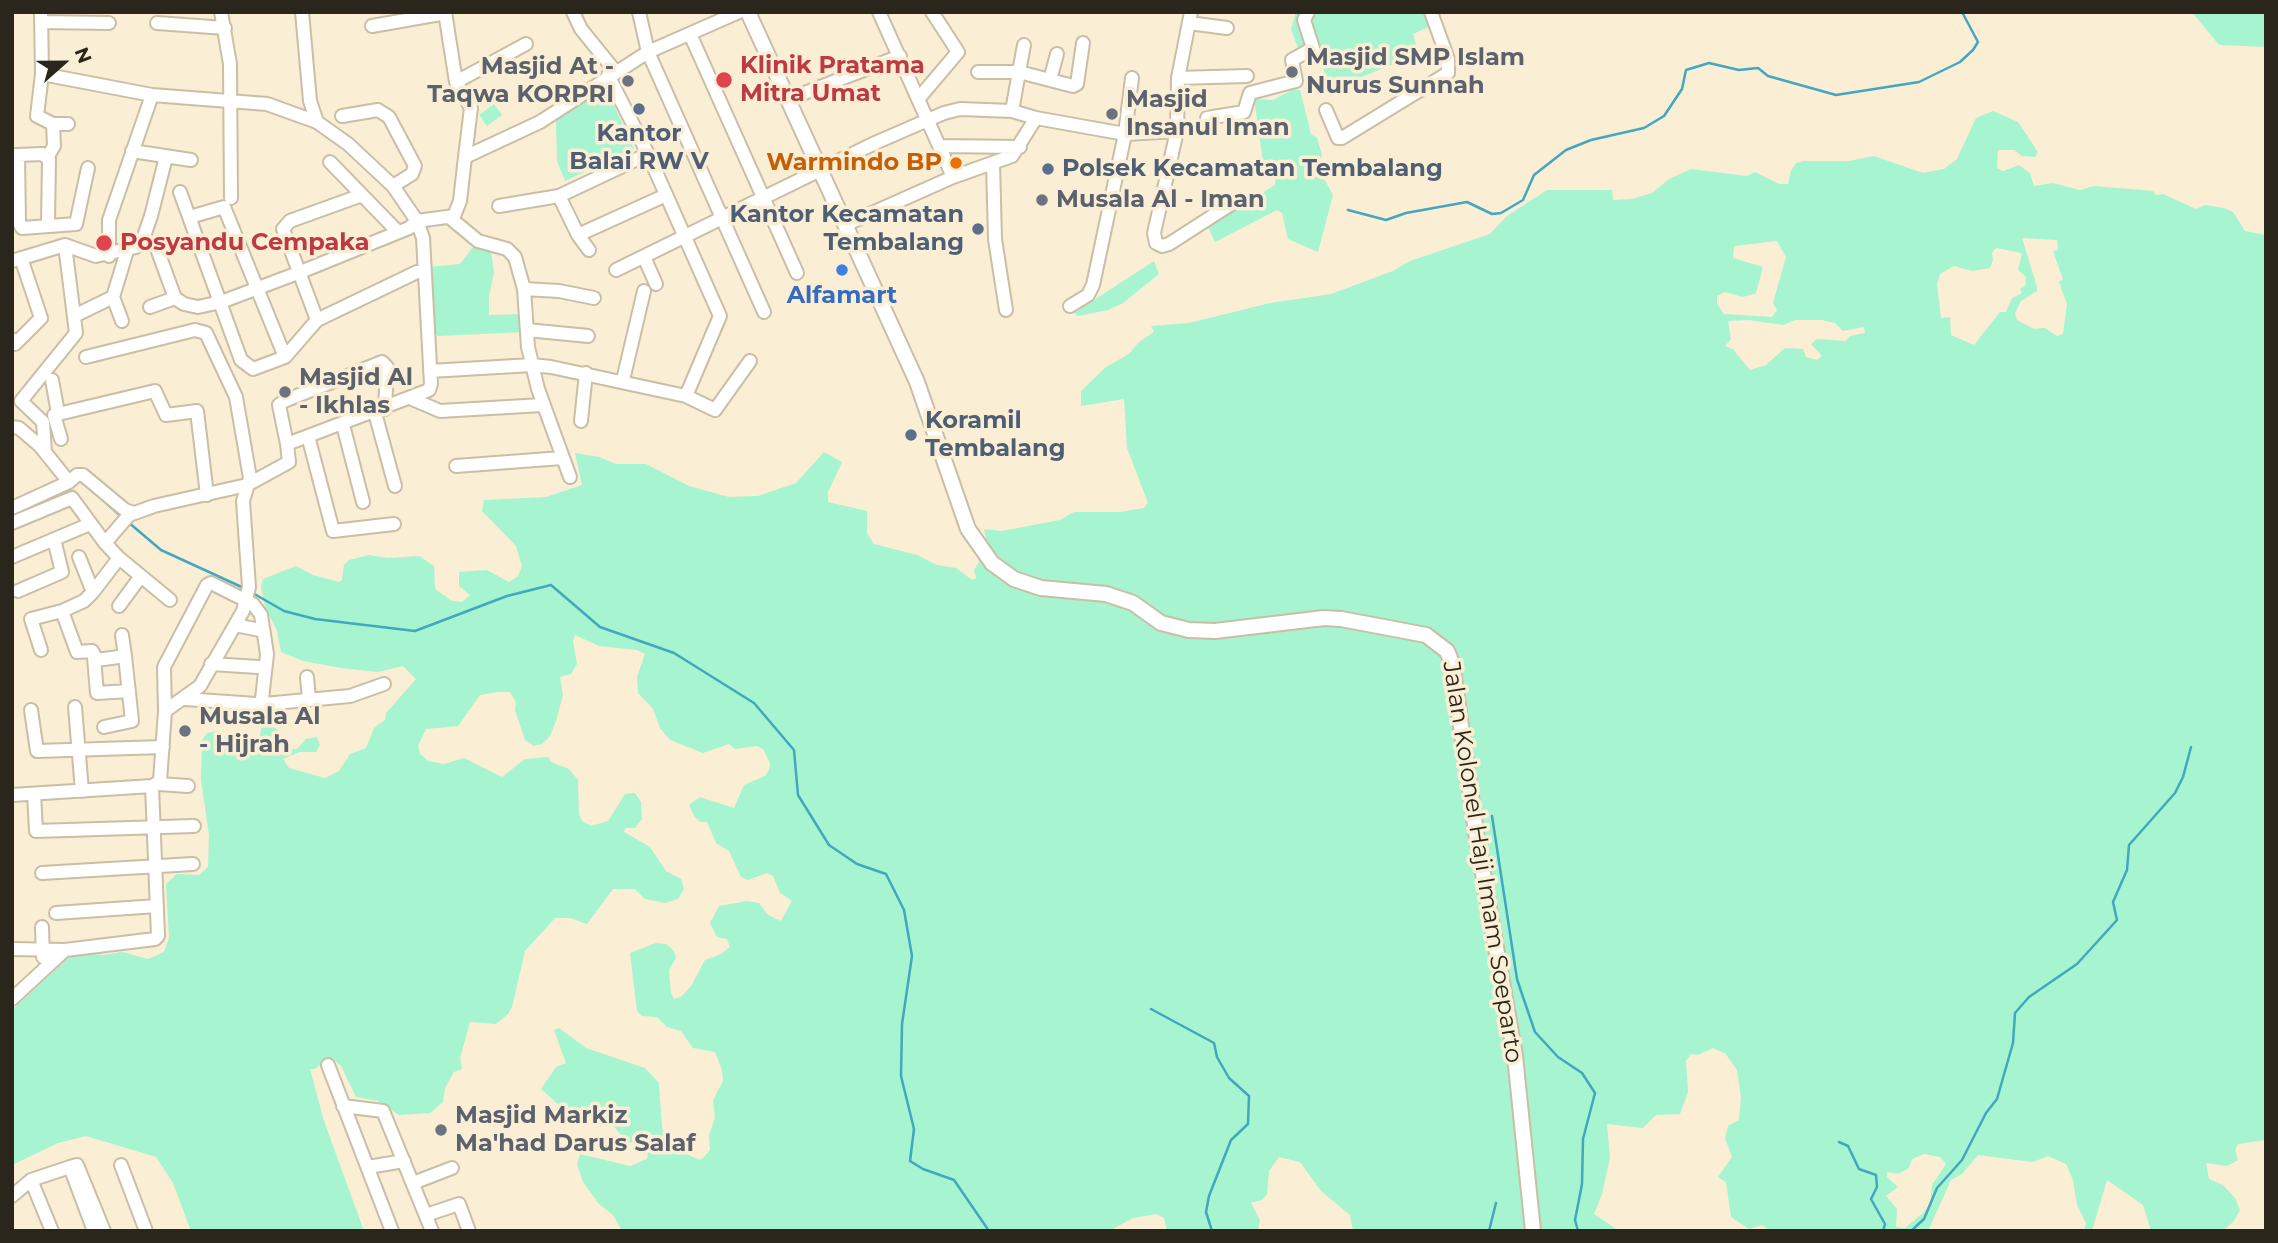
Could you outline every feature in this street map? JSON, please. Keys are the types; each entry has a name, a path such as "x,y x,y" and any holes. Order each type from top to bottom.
{"main road":[{"name":"Jalan Kolonel Haji Imam Soeparto","path":"750,13 917,382 968,529 978,547 1003,571 1041,588 1106,594 1133,603 1161,623 1189,630 1215,631 1324,618 1342,619 1426,635 1447,651 1452,663 1477,839 1515,1056 1533,1231"}],"street":[{"path":"221,12 225,27 231,100 231,198"},
{"path":"287,444 412,399 429,390 430,371 423,239 417,221 393,186 348,144 323,129 317,122 310,100 302,12"},
{"path":"573,12 581,29 611,73 720,316 686,396"},
{"path":"639,12 648,52 764,312"},
{"path":"879,12 953,177"},
{"path":"919,98 958,52 932,12"},
{"path":"1206,118 1244,112 1250,93 1296,81 1292,60 1313,48 1304,20 1308,12"},
{"path":"1326,110 1338,138 1342,138 1448,73 1448,59 1431,12"},
{"path":"156,246 175,298 184,304 198,307 221,302 298,273 409,229 417,221 449,217 458,212 471,108 456,82 445,13 372,26"},
{"path":"465,157 531,127 611,73 648,52 750,13"},
{"path":"68,124 53,124 37,116 42,74 41,17 109,23"},
{"path":"1227,28 1190,18 1178,78 1177,131 1154,233 1156,243 1169,244 1239,199"},
{"path":"157,23 225,27"},
{"path":"690,34 797,274"},
{"path":"978,72 1019,72 1073,86 1077,84 1083,43"},
{"path":"456,82 526,44"},
{"path":"1012,111 1024,45"},
{"path":"1050,80 1057,54"},
{"path":"789,99 900,56"},
{"path":"42,74 152,95 267,104 317,122"},
{"path":"1178,78 1247,75"},
{"path":"1070,306 1088,295 1093,285 1125,134 1132,78"},
{"path":"109,256 109,220 152,95"},
{"path":"616,270 928,119 960,109 1012,111 1125,134 1177,131"},
{"path":"342,116 378,110 386,113 415,166 412,174 393,186"},
{"path":"845,225 1016,151 1036,118"},
{"path":"48,224 48,156 54,146 53,124"},
{"path":"940,146 1016,151"},
{"path":"132,151 191,160"},
{"path":"499,206 559,195 648,154"},
{"path":"48,156 15,155 19,226 76,224 88,168"},
{"path":"13,343 41,318 16,259 65,245 93,256 109,256 136,247 143,239 163,177 166,157"},
{"path":"330,162 398,232"},
{"path":"993,163 995,239 1006,310"},
{"path":"180,192 246,366 253,369 285,357 317,320 416,272"},
{"path":"317,320 285,236 285,224 362,195"},
{"path":"559,195 578,235 589,250"},
{"path":"578,235 664,196"},
{"path":"190,217 223,207 285,357"},
{"path":"449,217 478,241 511,252 524,289 532,365 542,405 570,477"},
{"path":"45,452 43,422 17,398 76,333 65,245"},
{"path":"122,321 113,297 127,251"},
{"path":"645,257 656,284"},
{"path":"524,289 559,291 594,298"},
{"path":"623,380 644,291"},
{"path":"74,316 113,297"},
{"path":"150,307 175,298"},
{"path":"527,330 588,336"},
{"path":"86,357 195,331 206,333 236,397 250,478 243,511 247,593 235,625 200,686 165,711"},
{"path":"430,371 532,365 623,380 686,396 717,410 750,361"},
{"path":"105,543 128,518 247,485 289,462 279,405 291,397 384,362 387,367 380,411 395,486"},
{"path":"581,421 586,373"},
{"path":"52,380 58,413"},
{"path":"61,439 53,419 58,413 153,391 157,393 166,415 197,411 207,495"},
{"path":"412,399 440,411 542,405"},
{"path":"343,425 363,502"},
{"path":"12,428 19,428 45,452 69,482"},
{"path":"308,436 333,531 394,524"},
{"path":"456,466 562,457"},
{"path":"12,508 69,482 77,475 83,475 125,510 128,518"},
{"path":"12,523 72,498 118,558 170,600"},
{"path":"12,557 90,524"},
{"path":"18,591 62,572 54,539"},
{"path":"79,557 93,592"},
{"path":"41,650 28,620 62,611 85,601 118,558"},
{"path":"119,606 141,576"},
{"path":"12,949 65,950 155,939 158,936 154,826 155,785 163,747 164,667 206,585 211,583 247,593 261,615 266,636 263,703 350,696 384,684"},
{"path":"62,611 77,652 92,651 97,693 129,691"},
{"path":"235,625 260,629"},
{"path":"104,727 131,723 122,635"},
{"path":"94,658 125,656"},
{"path":"211,664 258,667"},
{"path":"307,677 309,700"},
{"path":"185,699 256,704"},
{"path":"75,706 82,791"},
{"path":"31,710 36,750 163,747"},
{"path":"12,795 155,785 188,786"},
{"path":"34,794 36,831 194,826"},
{"path":"42,873 193,864"},
{"path":"56,913 157,906"},
{"path":"43,927 43,971"},
{"path":"12,999 18,987 43,971 65,950"},
{"path":"328,1065 392,1231"},
{"path":"343,1105 380,1109 432,1231"},
{"path":"368,1167 404,1161"},
{"path":"121,1165 146,1231"},
{"path":"12,1196 31,1180 80,1166 104,1231"},
{"path":"70,1167 94,1231"},
{"path":"413,1182 452,1167"},
{"path":"31,1180 52,1231"},
{"path":"426,1215 458,1204 469,1231"}],"green space":[{"path":"1296,12 1424,12 1429,27 1413,34 1419,54 1329,90 1318,49 1300,54 1291,29"},
{"path":"2192,12 2266,12 2266,47 2219,45"},
{"path":"604,84 634,149 565,181 557,161 556,121"},
{"path":"1292,90 1300,90 1311,134 1317,138 1322,155 1319,161 1323,177 1333,195 1318,252 1288,239 1282,213 1277,210 1215,242 1208,227 1275,185 1275,168 1264,168 1254,99 1273,100"},
{"path":"494,104 502,115 487,126 479,115"},
{"path":"1993,111 2018,122 2038,152 2035,157 2022,156 2014,150 1998,150 1997,168 2003,171 2019,165 2030,173 2034,186 2053,183 2080,190 2094,186 2153,191 2156,195 2163,194 2196,209 2205,205 2224,208 2233,212 2245,231 2266,235 2266,1140 2238,1144 2235,1150 2238,1160 2227,1166 2206,1163 2209,1179 2223,1185 2235,1198 2240,1210 2234,1221 2223,1231 2151,1231 2143,1205 2107,1180 2092,1231 2084,1231 2086,1223 2077,1205 2073,1180 2066,1164 2048,1156 2033,1162 1978,1155 1962,1174 1951,1180 1928,1231 1771,1231 1762,1225 1749,1229 1731,1217 1726,1182 1718,1177 1732,1157 1725,1138 1728,1126 1739,1120 1741,1098 1737,1070 1725,1053 1713,1048 1698,1055 1691,1054 1686,1061 1688,1092 1680,1114 1656,1115 1643,1128 1607,1124 1610,1158 1602,1194 1594,1214 1619,1231 1353,1231 1350,1215 1321,1191 1300,1162 1279,1157 1269,1171 1267,1194 1262,1200 1251,1203 1260,1220 1258,1231 1167,1231 1164,1218 1156,1214 1133,1218 1109,1231 622,1231 613,1215 599,1204 583,1182 577,1164 580,1154 630,1166 647,1159 649,1145 626,1142 612,1124 593,1113 560,1106 541,1089 556,1067 566,1063 554,1030 559,1028 586,1048 645,1068 659,1083 662,1128 669,1141 681,1152 700,1160 710,1150 709,1135 715,1118 713,1100 723,1081 722,1070 715,1052 693,1048 681,1031 667,1027 657,1017 642,1016 637,1011 630,953 656,943 666,944 674,951 676,958 669,970 671,993 674,999 681,997 691,986 705,960 730,947 727,939 717,937 710,923 719,906 747,901 759,903 768,915 781,921 792,901 780,893 773,876 767,873 748,880 741,877 729,851 716,843 707,822 700,822 689,805 700,797 734,808 744,785 765,776 769,770 770,763 763,749 757,746 735,749 729,744 703,753 670,740 660,728 653,709 638,693 637,677 645,654 637,650 599,646 575,635 573,641 577,664 571,674 560,677 563,695 550,736 542,744 534,746 525,740 515,710 516,702 510,692 498,692 480,695 458,726 426,729 418,746 420,754 428,761 444,764 464,758 502,777 525,759 549,757 551,762 569,769 578,780 579,814 582,821 591,826 608,821 625,794 635,793 641,802 642,819 635,828 625,828 624,832 650,847 666,871 681,879 684,889 678,899 665,903 645,899 635,889 613,889 587,924 570,918 555,918 525,951 508,1014 496,1024 470,1022 460,1058 462,1069 454,1072 445,1088 443,1102 430,1113 399,1115 378,1101 356,1097 341,1066 334,1060 326,1060 315,1069 310,1069 324,1121 364,1231 191,1231 173,1183 156,1157 86,1136 58,1143 12,1165 12,1010 68,958 85,953 104,955 122,952 148,959 164,952 169,938 166,884 177,874 199,875 208,867 209,835 201,780 202,740 207,733 218,731 231,740 254,745 259,740 262,725 269,724 281,732 281,747 285,750 297,749 306,739 317,737 320,745 316,752 300,752 283,759 289,768 325,778 339,771 350,754 366,748 374,728 385,720 386,713 416,679 403,666 378,672 341,668 303,661 281,652 277,630 265,608 261,586 263,579 296,566 313,575 339,582 342,580 344,565 349,560 369,555 388,558 419,556 434,566 435,589 452,601 462,602 470,595 459,586 459,572 487,570 509,582 518,576 522,566 516,546 482,511 484,500 546,497 582,485 575,453 599,457 616,464 646,464 689,486 729,497 758,496 796,483 824,452 842,462 828,492 828,502 867,511 867,533 874,544 917,555 937,565 956,568 972,580 976,578 974,570 988,548 984,529 1002,531 1060,520 1074,512 1120,512 1144,508 1148,503 1127,448 1124,399 1081,406 1081,391 1106,367 1129,354 1139,342 1154,332 1151,326 1189,323 1270,303 1331,294 1393,271 1410,261 1490,234 1507,216 1547,190 1612,190 1613,200 1632,199 1652,193 1669,179 1691,169 1747,176 1755,172 1779,184 1788,184 1796,163 1849,161 1874,156 1923,173 1944,169 1957,159 1976,118","holes":["2022,238 2057,240 2058,250 2053,251 2063,279 2059,282 2067,304 2063,334 2057,336 2045,328 2034,329 2017,320 2015,313 2021,301 2037,291","1777,241 1786,257 1773,303 1777,310 1772,317 1724,314 1717,304 1717,296 1725,292 1743,297 1756,293 1763,267 1733,258 1734,246","1996,248 2022,253 2018,270 2026,277 2025,286 2020,289 2022,293 2012,298 2006,312 2000,312 1974,345 1951,335 1950,317 1941,318 1937,284 1940,274 1954,266 1972,271 1990,268 1992,253","1749,320 1783,325 1795,320 1822,320 1835,323 1843,331 1864,327 1865,333 1850,336 1845,341 1817,339 1811,344 1822,356 1817,360 1806,357 1803,349 1785,348 1766,365 1750,370 1733,349 1725,346 1731,339 1728,321","1924,1154 1940,1157 1946,1164 1932,1185 1930,1204 1923,1213 1905,1228 1896,1227 1897,1209 1886,1196 1898,1187 1887,1177 1887,1172 1898,1174 1909,1168 1912,1159"]},
{"path":"483,246 491,250 494,273 489,296 489,315 523,314 525,332 438,336 433,331 428,267 460,264 473,247"},
{"path":"1154,261 1159,274 1123,303 1108,310 1078,316 1074,313"}],"waterway":[{"path":"1348,210 1386,220 1406,213 1467,202 1492,214 1501,213 1523,200 1534,175 1566,150 1591,140 1644,128 1664,116 1682,89 1686,70 1709,63 1739,70 1758,68 1768,76 1836,95 1919,82 1960,62 1978,42 1962,12"},
{"path":"104,501 123,518"},
{"path":"128,522 161,550 246,589"},
{"path":"251,592 284,611 315,619 415,631 507,596 551,585 600,627 674,653 754,703 794,750 798,795 829,845 857,864 886,874 904,910 912,956 902,1024 901,1076 914,1129 910,1161 923,1169 954,1180 989,1231"},
{"path":"1911,1231 1924,1219 1937,1188 1962,1160 1986,1113 1997,1099 2013,1043 2015,1013 2029,997 2077,964 2117,920 2113,902 2127,870 2129,845 2175,793 2183,777 2191,747"},
{"path":"1492,816 1517,979 1535,1032 1558,1057 1582,1073 1595,1093 1583,1139 1582,1184 1575,1220 1578,1231"},
{"path":"1151,1009 1214,1043 1217,1057 1229,1078 1249,1096 1248,1124 1231,1140 1209,1196 1206,1212 1212,1231"},
{"path":"1839,1142 1848,1146 1859,1169 1876,1175 1877,1187 1871,1199 1885,1224 1883,1231"},
{"path":"1489,1231 1496,1203"}],"place":[{"name":"Masjid SMP Islam Nurus Sunnah","path":"1292,72"},
{"name":"Klinik Pratama Mitra Umat","path":"724,80"},
{"name":"Masjid At - Taqwa KORPRI","path":"628,81"},
{"name":"Kantor Balai RW V","path":"639,109"},
{"name":"Masjid Insanul Iman","path":"1112,114"},
{"name":"Warmindo BP","path":"956,163"},
{"name":"Polsek Kecamatan Tembalang","path":"1048,169"},
{"name":"Musala Al - Iman","path":"1042,200"},
{"name":"Kantor Kecamatan Tembalang","path":"978,229"},
{"name":"Posyandu Cempaka","path":"104,243"},
{"name":"Alfamart","path":"842,270"},
{"name":"Masjid Al - Ikhlas","path":"285,392"},
{"name":"Koramil Tembalang","path":"911,435"},
{"name":"Musala Al - Hijrah","path":"185,731"},
{"name":"Masjid Markiz Ma'had Darus Salaf","path":"441,1130"}]}
